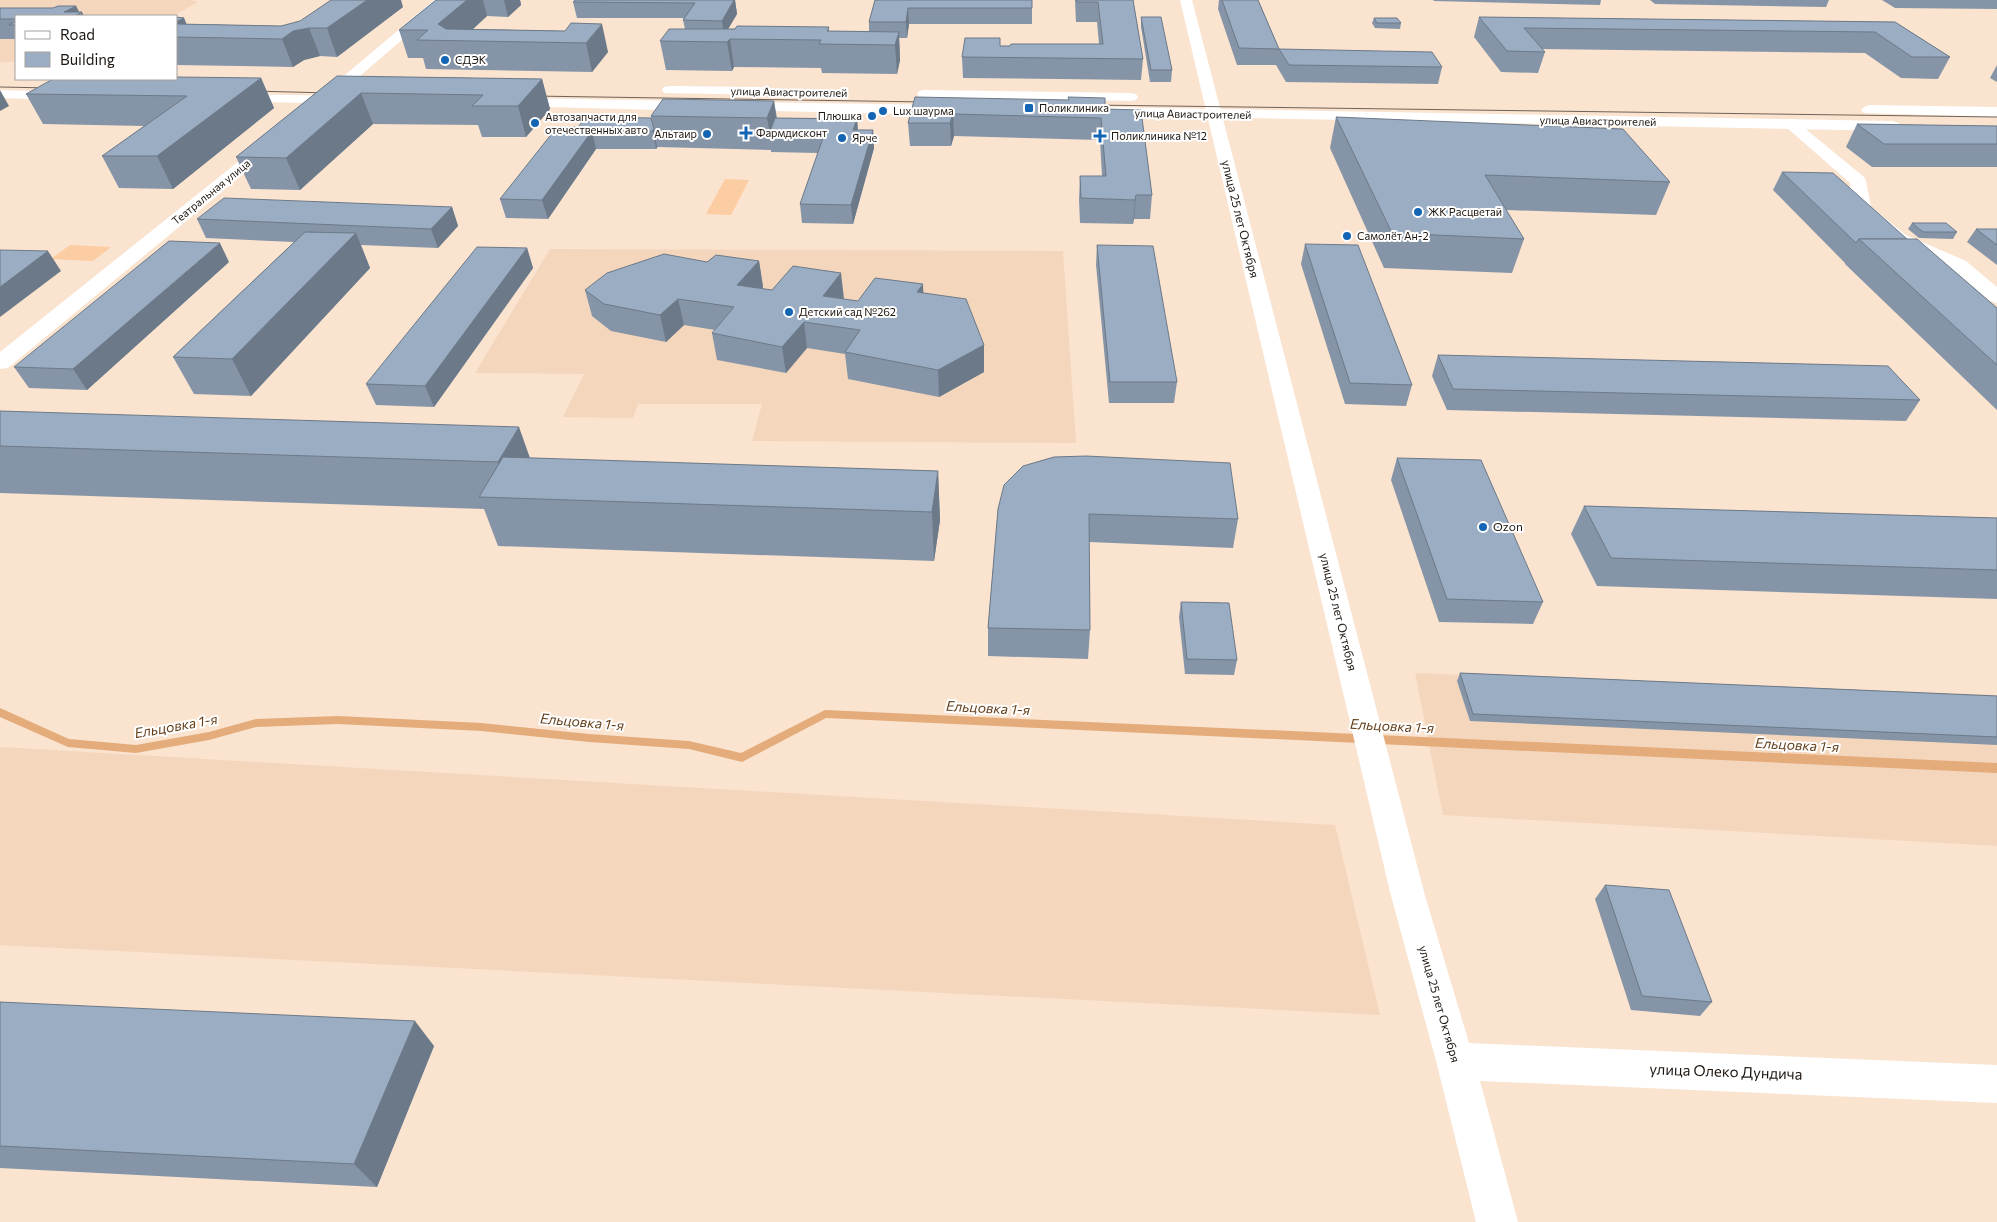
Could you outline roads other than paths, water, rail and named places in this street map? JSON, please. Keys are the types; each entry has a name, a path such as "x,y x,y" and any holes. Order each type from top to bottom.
{"street":[{"path":"302,118 324,92 344,84 442,0"},
{"name":"улица 25 лет Октября","path":"1186,0 1407,892 1455,1061 1497,1222"},
{"path":"344,84 364,84"},
{"name":"улица Авиастроителей","path":"652,89 782,92"},
{"path":"217,98 324,92 362,100"},
{"path":"0,94 81,96"},
{"name":"улица Авиастроителей","path":"912,94 1141,98"},
{"name":"улица Авиастроителей","path":"498,103 963,110"},
{"name":"улица Авиастроителей","path":"1093,112 1212,103 1792,124 1909,126"},
{"path":"1852,110 1997,112"},
{"path":"1792,124 1858,181 1862,209 1900,239 1959,265 1997,297"},
{"name":"Театральная улица","path":"0,363 280,136"},
{"name":"улица Олеко Дундича","path":"1455,1061 1997,1084"}],"waterway":[{"name":"Ельцовка 1-я","path":"0,712 68,743 136,749 209,736 256,723 338,720 482,727 589,738 689,745 742,758 825,714 1997,768"}],"tram line":[{"path":"0,87 50,88"},
{"path":"252,91 330,93"},
{"path":"532,96 927,102"},
{"path":"1092,105 1997,117"}],"place":[{"name":"СДЭК","path":"445,60"},
{"name":"Поликлиника","path":"1029,108"},
{"name":"Lux шаурма","path":"883,111"},
{"name":"Плюшка","path":"872,116"},
{"name":"Автозапчасти для отечественных авто","path":"535,123"},
{"name":"Фармдисконт","path":"746,133"},
{"name":"Альтаир","path":"707,134"},
{"name":"Поликлиника №12","path":"1100,136"},
{"name":"Ярче","path":"842,138"},
{"name":"ЖК Расцветай","path":"1418,212"},
{"name":"Самолёт Ан-2","path":"1347,236"},
{"name":"Детский сад №262","path":"789,312"},
{"name":"Ozon","path":"1483,527"}]}
